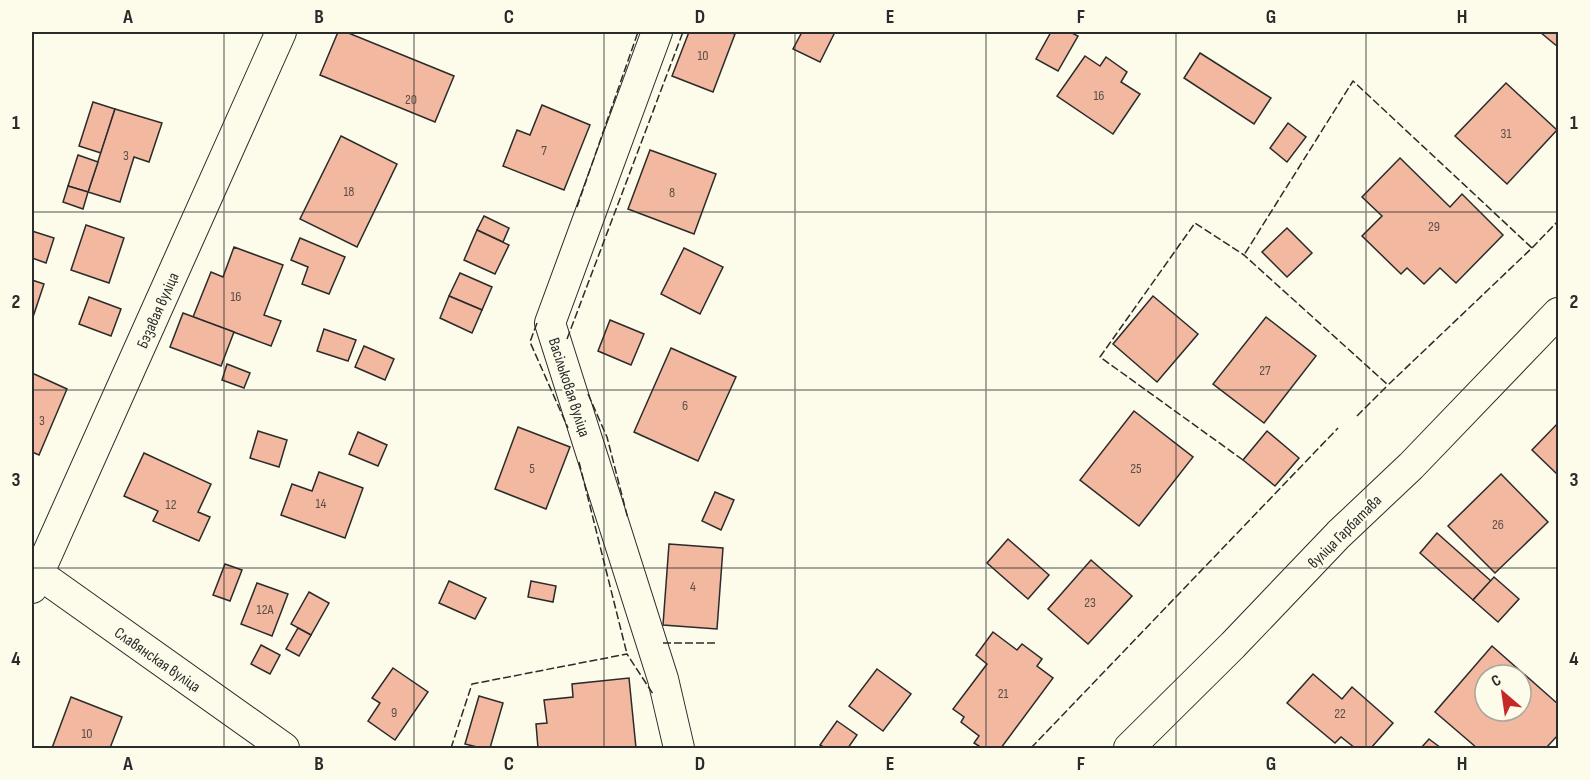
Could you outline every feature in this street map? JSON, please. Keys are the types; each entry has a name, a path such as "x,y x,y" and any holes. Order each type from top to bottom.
{"street":[{"name":"Бэзавая вуліца","path":"34,577 281,32"},
{"name":"Васільковая вуліца","path":"657,32 550,323 663,680 679,748"},
{"name":"вуліца Гарбатава","path":"1129,748 1340,534 1411,466 1558,313"},
{"name":"Славянская вуліца","path":"34,577 284,748"}],"building":[{"path":"338,32 346,32 454,76 435,122 320,75"},
{"path":"689,32 735,34 713,92 672,76"},
{"path":"802,32 835,32 820,62 793,49"},
{"path":"1051,32 1070,32 1078,36 1058,71 1036,59"},
{"path":"1540,32 1558,32 1558,47"},
{"path":"1200,53 1271,98 1254,124 1184,78"},
{"path":"1085,56 1100,66 1106,57 1127,72 1121,82 1140,94 1113,134 1057,96"},
{"path":"1506,83 1557,130 1507,184 1455,136"},
{"path":"93,102 115,109 101,153 79,146"},
{"path":"542,105 590,125 564,190 503,166 517,130 530,135"},
{"path":"115,109 162,123 149,162 134,157 120,202 88,192"},
{"path":"1288,123 1306,137 1287,162 1270,148"},
{"path":"341,136 397,164 357,247 300,219"},
{"path":"650,150 716,174 694,234 628,209"},
{"path":"78,155 98,162 88,192 68,186"},
{"path":"1400,158 1450,207 1462,194 1503,235 1456,283 1440,268 1424,284 1407,268 1401,274 1362,236 1382,216 1362,197"},
{"path":"68,186 88,192 83,209 63,202"},
{"path":"484,216 509,228 503,242 477,230"},
{"path":"86,225 124,238 109,283 71,270"},
{"path":"1287,228 1312,253 1287,277 1262,252"},
{"path":"477,230 509,245 495,274 464,260"},
{"path":"32,231 54,238 46,263 32,258"},
{"path":"300,238 345,257 329,294 302,284 308,267 291,260"},
{"path":"234,247 283,265 264,315 281,321 271,346 193,317 211,272 223,277"},
{"path":"684,248 723,267 700,314 661,294"},
{"path":"460,273 492,287 482,310 449,296"},
{"path":"32,280 44,284 32,320"},
{"path":"449,296 482,310 472,333 440,318"},
{"path":"1153,296 1198,334 1157,382 1113,344"},
{"path":"89,297 121,309 111,336 79,324"},
{"path":"183,313 234,332 221,366 170,347"},
{"path":"1266,317 1316,356 1264,423 1213,384"},
{"path":"610,320 644,334 631,365 598,351"},
{"path":"324,329 356,340 348,361 317,351"},
{"path":"364,346 394,359 385,380 355,367"},
{"path":"671,348 736,377 698,461 634,432"},
{"path":"227,364 250,373 244,388 222,380"},
{"path":"32,373 67,389 39,455 32,452"},
{"path":"1134,411 1193,457 1139,526 1080,480"},
{"path":"1558,423 1558,475 1532,450"},
{"path":"518,427 570,447 546,509 495,489"},
{"path":"258,431 287,440 279,467 250,458"},
{"path":"1267,431 1299,458 1275,486 1243,460"},
{"path":"358,432 387,445 378,466 349,454"},
{"path":"144,453 211,484 198,512 210,517 199,541 153,521 158,511 124,496"},
{"path":"319,472 363,488 345,538 281,515 292,484 312,491"},
{"path":"1501,474 1548,522 1495,573 1448,526"},
{"path":"715,492 734,500 721,530 702,521"},
{"path":"1437,533 1491,581 1473,600 1420,553"},
{"path":"1008,539 1049,575 1028,599 987,563"},
{"path":"669,544 723,548 717,629 663,625"},
{"path":"1091,560 1132,596 1088,644 1048,609"},
{"path":"225,564 242,570 230,601 213,595"},
{"path":"1494,577 1519,599 1498,622 1473,600"},
{"path":"449,581 486,598 475,619 439,603"},
{"path":"531,581 556,586 553,602 528,597"},
{"path":"257,583 288,594 272,636 241,624"},
{"path":"309,592 329,603 311,635 291,624"},
{"path":"298,628 311,635 299,656 286,649"},
{"path":"993,632 1017,650 1022,644 1042,659 1037,666 1053,678 1001,748 982,748 974,743 979,736 961,722 964,717 953,709 987,664 976,655"},
{"path":"261,645 280,655 270,674 251,664"},
{"path":"1492,646 1511,663 1477,663"},
{"path":"393,668 428,692 395,740 368,721 380,703 372,698"},
{"path":"1473,668 1473,723 1533,723 1533,682 1558,704 1558,735 1546,748 1477,748 1435,712"},
{"path":"877,669 911,694 883,731 849,706"},
{"path":"1313,674 1342,699 1352,687 1393,723 1371,748 1355,748 1341,737 1335,743 1287,703"},
{"path":"629,678 636,748 538,748 536,724 547,723 544,700 573,697 572,684"},
{"path":"479,696 503,703 490,748 465,744"},
{"path":"71,697 122,717 110,748 52,748"},
{"path":"837,721 857,735 848,748 825,748 820,745"},
{"path":"1429,739 1441,748 1421,748"}],"fence":[{"path":"577,207 638,32"},
{"path":"567,339 683,32"},
{"path":"1243,460 1100,357 1195,223 1244,255 1388,385 1532,248 1353,81 1244,255"},
{"path":"1532,248 1558,221"},
{"path":"537,323 530,342 568,428"},
{"path":"1357,416 1388,385"},
{"path":"588,394 607,437 628,519"},
{"path":"1031,748 1338,428"},
{"path":"579,462 627,654"},
{"path":"663,643 717,643"},
{"path":"451,748 472,684 627,654 653,694"}]}
